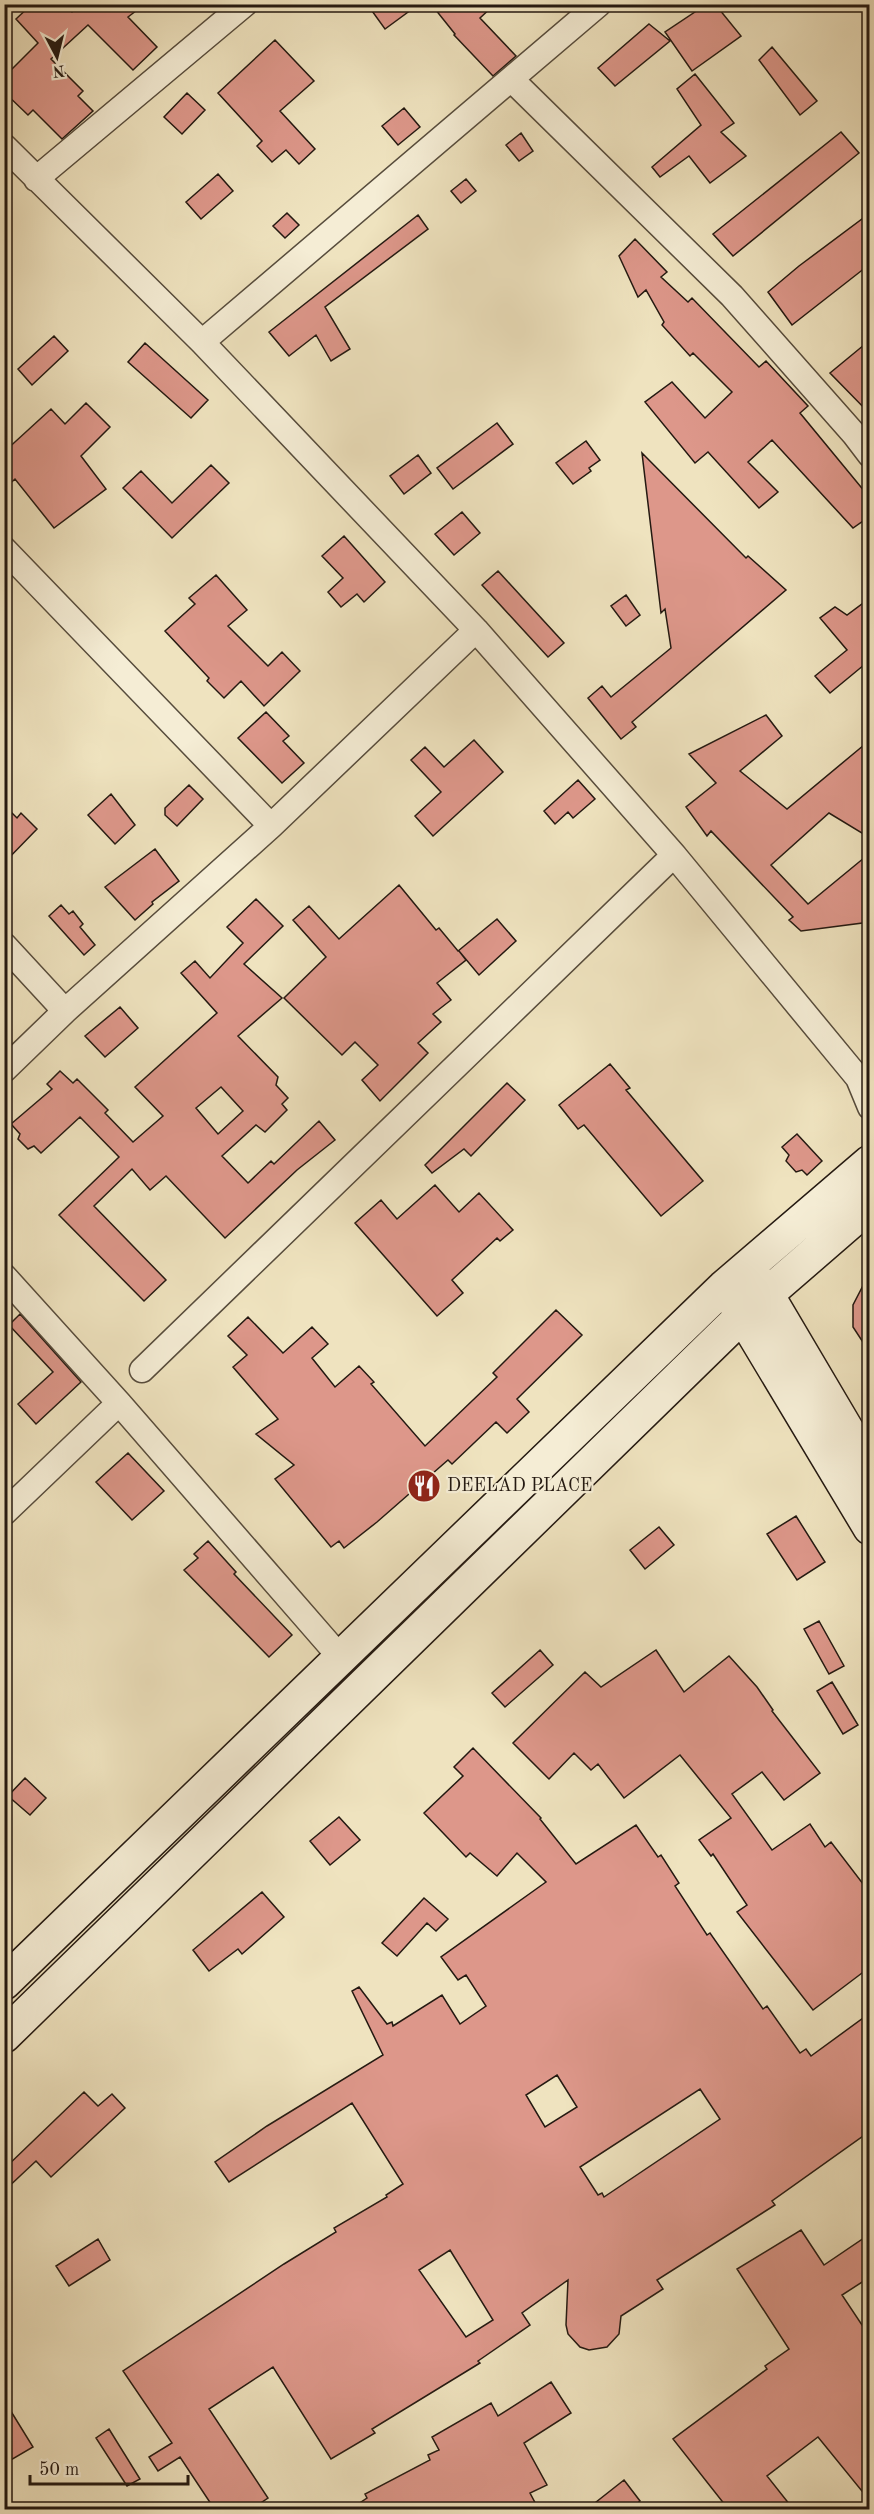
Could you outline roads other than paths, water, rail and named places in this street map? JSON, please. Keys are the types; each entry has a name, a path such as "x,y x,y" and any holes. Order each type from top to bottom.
{"main road":[{"path":"4,1983 735,1276 870,1162"},
{"path":"4,2036 755,1303 870,1205"},
{"path":"735,1276 870,1469"},
{"path":"755,1303 870,1528"}],"street":[{"path":"36,179 245,4"},
{"path":"202,342 599,4"},
{"path":"511,79 732,296 870,455"},
{"path":"4,146 202,342 476,630 674,855 864,1081 870,1107"},
{"path":"4,549 271,826"},
{"path":"4,1070 65,1011 271,826 476,630"},
{"path":"142,1370 674,855"},
{"path":"4,945 65,1011"},
{"path":"4,1276 119,1403 340,1657"},
{"path":"4,1513 119,1403"}],"place":[{"name":"DEELAD PLACE","path":"424,1486"}]}
